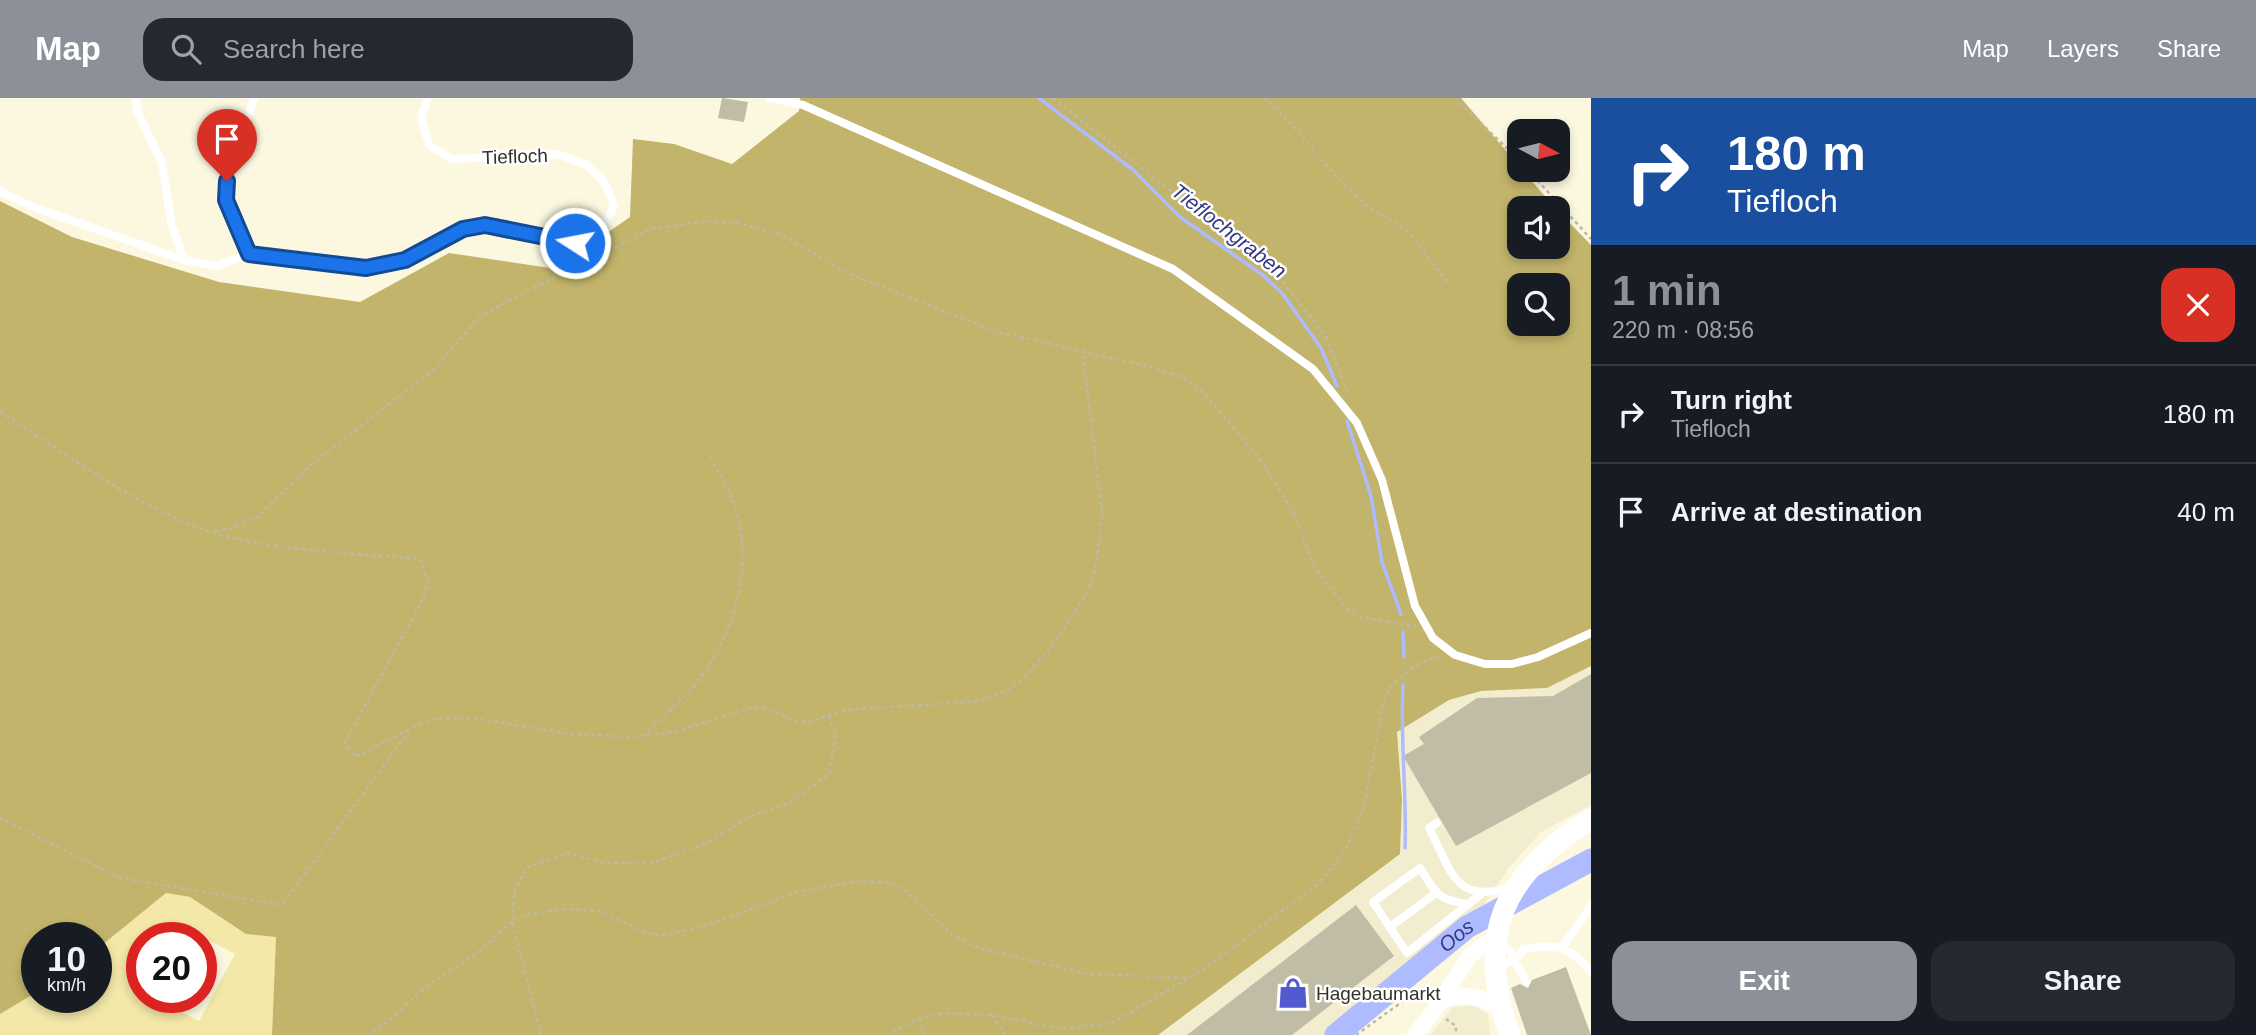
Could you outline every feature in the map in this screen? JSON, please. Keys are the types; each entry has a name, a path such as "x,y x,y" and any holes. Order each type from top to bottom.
{"street":[{"path":"1510,1035 1501,1010 1493,969 1497,934 1516,885 1549,848 1591,819"},
{"path":"1415,1035 1469,956 1497,934"},
{"path":"1444,996 1470,995 1488,1000 1501,1010"}],"lane":[{"path":"136,98 138,113 162,163 172,226 184,260"},
{"path":"249,254 226,200 227,181 254,98"},
{"name":"Tiefloch","path":"0,191 33,207 184,260 217,267 249,254 366,268 405,260 463,229 485,225 575,243 594,236 607,223 614,206 604,181 585,164 557,154 452,159 429,145 421,118 428,98"},
{"path":"770,98 803,104 1173,269 1313,369 1357,423 1382,480 1415,606 1433,638 1455,655 1485,664 1512,664 1538,657 1591,633"},
{"path":"1437,823 1429,828 1460,886 1480,894"},
{"path":"1468,904 1445,901 1420,868 1373,902 1407,953 1468,904 1480,894 1516,885"},
{"path":"1390,928 1436,892"},
{"path":"1562,948 1591,906"},
{"path":"1497,934 1526,982"},
{"path":"1493,969 1515,960 1523,949 1549,946 1577,954 1591,972"}],"path":[{"path":"1053,98 1279,277 1326,337 1349,397"},
{"path":"1264,98 1284,116 1335,175 1368,208 1407,230 1449,285"},
{"path":"1455,98 1507,148"},
{"path":"1539,182 1591,239"},
{"path":"204,530 232,528 257,517 313,463 430,373 478,318 531,288 651,229 709,221 762,228 805,246 847,273 998,332 1174,374 1205,394 1260,459 1293,511 1314,566 1345,607 1368,619 1428,628"},
{"path":"0,412 109,486 204,530 266,543 420,559 428,584 421,603 345,742 355,757 435,719 475,718 570,734 643,736 674,732 754,707 775,711 791,720 809,722 828,715 867,708 950,706 980,701 1006,691 1022,680 1055,643 1089,589 1097,560 1102,513 1083,352"},
{"path":"643,736 694,685 718,650 740,588 742,542 735,510 710,457"},
{"path":"887,1035 918,1019 943,1013 991,1015 1062,1029 1089,1028 1122,1018 1188,978 1318,884 1344,852 1364,807 1384,699 1391,684 1424,660 1455,655"},
{"path":"541,1035 512,921 515,889 527,867 569,853 603,863 652,863 708,842 749,817 791,802 829,774 836,734 828,715"},
{"path":"0,818 120,878 282,905 407,732 414,727"},
{"path":"366,1035 388,1022 423,989 481,950 512,921 541,911 598,911 648,933 663,936 708,925 797,892 875,880 891,883 905,891 954,936 978,948 1089,974 1188,978"},
{"path":"1356,1035 1420,989 1444,996 1443,1018 1456,1026 1456,1035"},
{"path":"991,1015 1006,1035"},
{"path":"918,1019 926,1035"}],"shaded area":[{"path":"800,98 1461,98 1507,152 1507,182 1533,182 1545,196 1507,196 1507,259 1570,259 1570,223 1591,245 1591,666 1547,688 1481,691 1449,700 1397,732 1402,800 1400,854 1158,1035 272,1035 276,937 246,934 190,897 166,893 130,922 126,922 126,926 112,937 112,922 21,922 21,1002 0,1014 0,201 72,237 219,282 360,302 449,253 550,268 584,249 630,217 633,139 674,144 732,164 799,111"},
{"path":"1591,666 1591,805 1541,832 1508,869 1478,914 1327,1035 1158,1035 1400,854 1402,800 1396,732 1449,700 1481,691 1547,688"},
{"path":"166,893 190,897 246,934 276,937 272,1035 0,1035 0,1014 21,1002 21,1013 112,1013 112,937 126,926 126,1013 184,1013 199,1021 203,1013 217,1013 217,988 235,954 217,945 217,922 130,922"},
{"path":"1475,1006 1488,1015 1490,1035 1430,1035 1453,1007"}],"building":[{"path":"722,98 748,102 744,122 718,118"},
{"path":"1591,674 1591,773 1456,846 1403,756 1424,744 1419,737 1477,698 1553,696"},
{"name":"Hagebaumarkt","path":"1356,905 1394,956 1292,1035 1187,1035"},
{"path":"1566,967 1591,1035 1527,1035 1511,988 1520,984 1528,988 1532,980"}],"waterway":[{"name":"Tieflochgraben","path":"1039,98 1132,169 1180,217 1264,276 1282,293 1321,348 1337,386"},
{"name":"Tieflochgraben","path":"1347,421 1371,496 1382,562 1401,614"},
{"name":"Tieflochgraben","path":"1403,632 1404,657"},
{"name":"Tieflochgraben","path":"1403,685 1405,848"},
{"name":"Oos","path":"1336,1035 1467,927 1591,860"}],"place":[{"name":"Hagebaumarkt","path":"1293,993"}],"route":[{"path":"227,181 226,200 249,254 366,268 405,260 463,229 485,225 575,243"}]}
